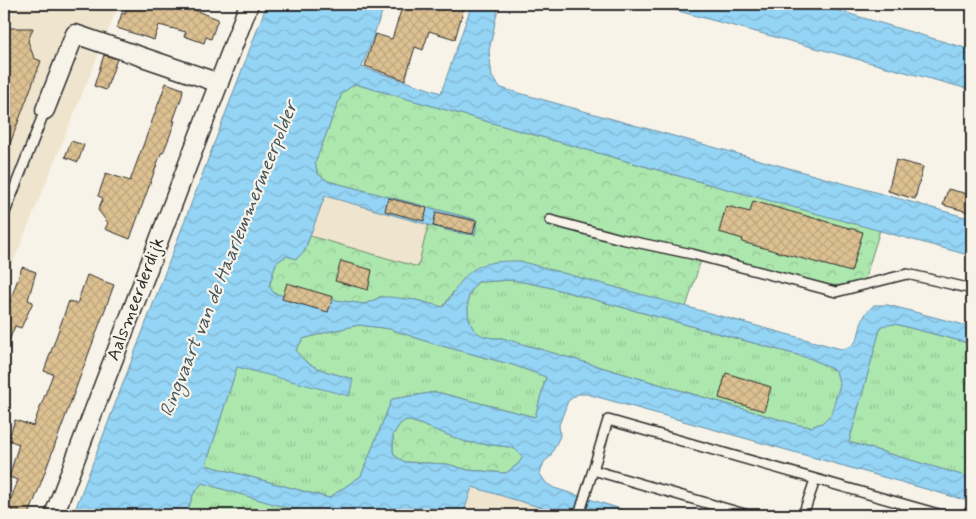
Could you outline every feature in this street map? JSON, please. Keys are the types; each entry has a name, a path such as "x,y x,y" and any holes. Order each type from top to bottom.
{"street":[{"name":"Aalsmeerderdijk","path":"54,515 248,4"},
{"path":"45,110 75,34 218,83"}],"lane":[{"path":"4,214 45,110"},
{"path":"550,220 621,240 692,254 836,292 907,274 972,290"},
{"path":"579,515 608,420 942,515"},
{"path":"593,470 748,515"},
{"path":"803,515 815,480"}],"shaded area":[{"path":"4,4 119,4 4,285"},
{"path":"324,196 428,225 418,267 310,236"},
{"path":"472,487 566,515 463,515"}],"green space":[{"path":"355,84 679,176 880,230 863,285 793,286 701,260 686,307 519,261 453,292 443,307 416,300 381,297 365,304 335,300 324,305 309,304 274,293 269,287 276,263 286,256 296,258 304,252 310,236 418,267 428,225 475,235 477,220 328,181 318,174 315,163 342,93"},
{"path":"513,280 548,287 812,359 836,371 840,385 831,414 822,423 811,427 795,424 502,338 482,336 474,329 469,318 468,298 472,288 478,282"},
{"path":"895,324 972,344 972,478 849,442 881,325"},
{"path":"359,325 391,329 431,343 513,365 546,377 535,417 436,392 392,399 361,476 329,498 206,465 237,367 353,379 313,366 306,362 296,350 303,339"},
{"path":"406,420 466,442 509,447 515,449 523,457 518,464 506,473 468,470 447,464 405,462 395,456 393,451 393,435 400,424"},
{"path":"202,483 311,515 186,515 193,495"}],"water":[{"name":"Ringvaart van de Haarlemmermeerpolder","path":"267,4 385,4 362,67 441,93 472,4 499,4 489,51 492,77 501,88 972,219 972,256 679,176 355,84 342,93 315,163 318,174 328,181 477,220 475,235 454,232 325,196 304,252 296,259 286,256 276,263 269,286 274,293 309,304 324,305 335,300 365,304 381,297 390,297 416,300 443,307 464,278 476,268 489,263 519,261 841,349 853,345 856,341 865,315 874,305 888,305 972,327 972,344 895,324 881,326 849,442 972,478 972,502 587,394 578,394 568,401 559,425 560,436 550,457 544,462 540,474 546,483 554,488 640,515 566,515 472,487 463,515 311,515 202,483 193,495 186,515 73,515","holes":["513,280 548,287 812,359 836,371 840,385 831,414 822,423 811,427 795,424 502,338 488,337 478,333 469,318 468,298 472,288 478,282","359,325 390,329 431,343 513,365 546,377 535,417 436,392 392,399 361,476 329,498 206,465 237,367 349,396 353,379 313,366 306,362 296,350 303,339","406,420 466,442 509,447 515,449 523,457 518,464 506,473 468,470 447,464 405,462 395,456 393,452 393,435 400,424"]},
{"path":"652,4 816,4 972,50 972,90"}],"building":[{"path":"128,4 184,4 218,19 211,39 206,37 204,43 184,36 186,32 159,25 154,40 117,28 122,13 125,14"},
{"path":"403,4 465,4 455,39 429,31 423,50 415,47 405,80 365,66 375,34 392,39"},
{"path":"4,28 33,28 28,41 34,58 41,61 5,157 4,157"},
{"path":"104,55 117,59 106,90 94,86"},
{"path":"166,83 183,89 182,96 169,138 163,153 161,153 130,239 105,229 108,223 98,210 103,198 98,196 106,173 130,181"},
{"path":"71,141 84,145 78,162 65,157"},
{"path":"896,160 923,167 915,199 888,191"},
{"path":"948,189 972,195 972,213 943,205"},
{"path":"388,198 427,208 424,221 385,211"},
{"path":"753,201 863,232 851,272 742,242 743,239 719,232 726,206 750,212"},
{"path":"436,212 476,221 473,234 433,226"},
{"path":"341,261 372,270 368,290 335,281"},
{"path":"22,267 36,272 28,300 33,302 21,328 15,326 4,353 4,309 7,310"},
{"path":"87,275 114,285 29,515 24,515 7,509 18,480 9,477 19,444 8,440 15,420 33,426 53,374 44,371 69,301 77,304"},
{"path":"287,283 333,297 328,312 282,299"},
{"path":"726,373 771,387 764,411 719,398"}]}
